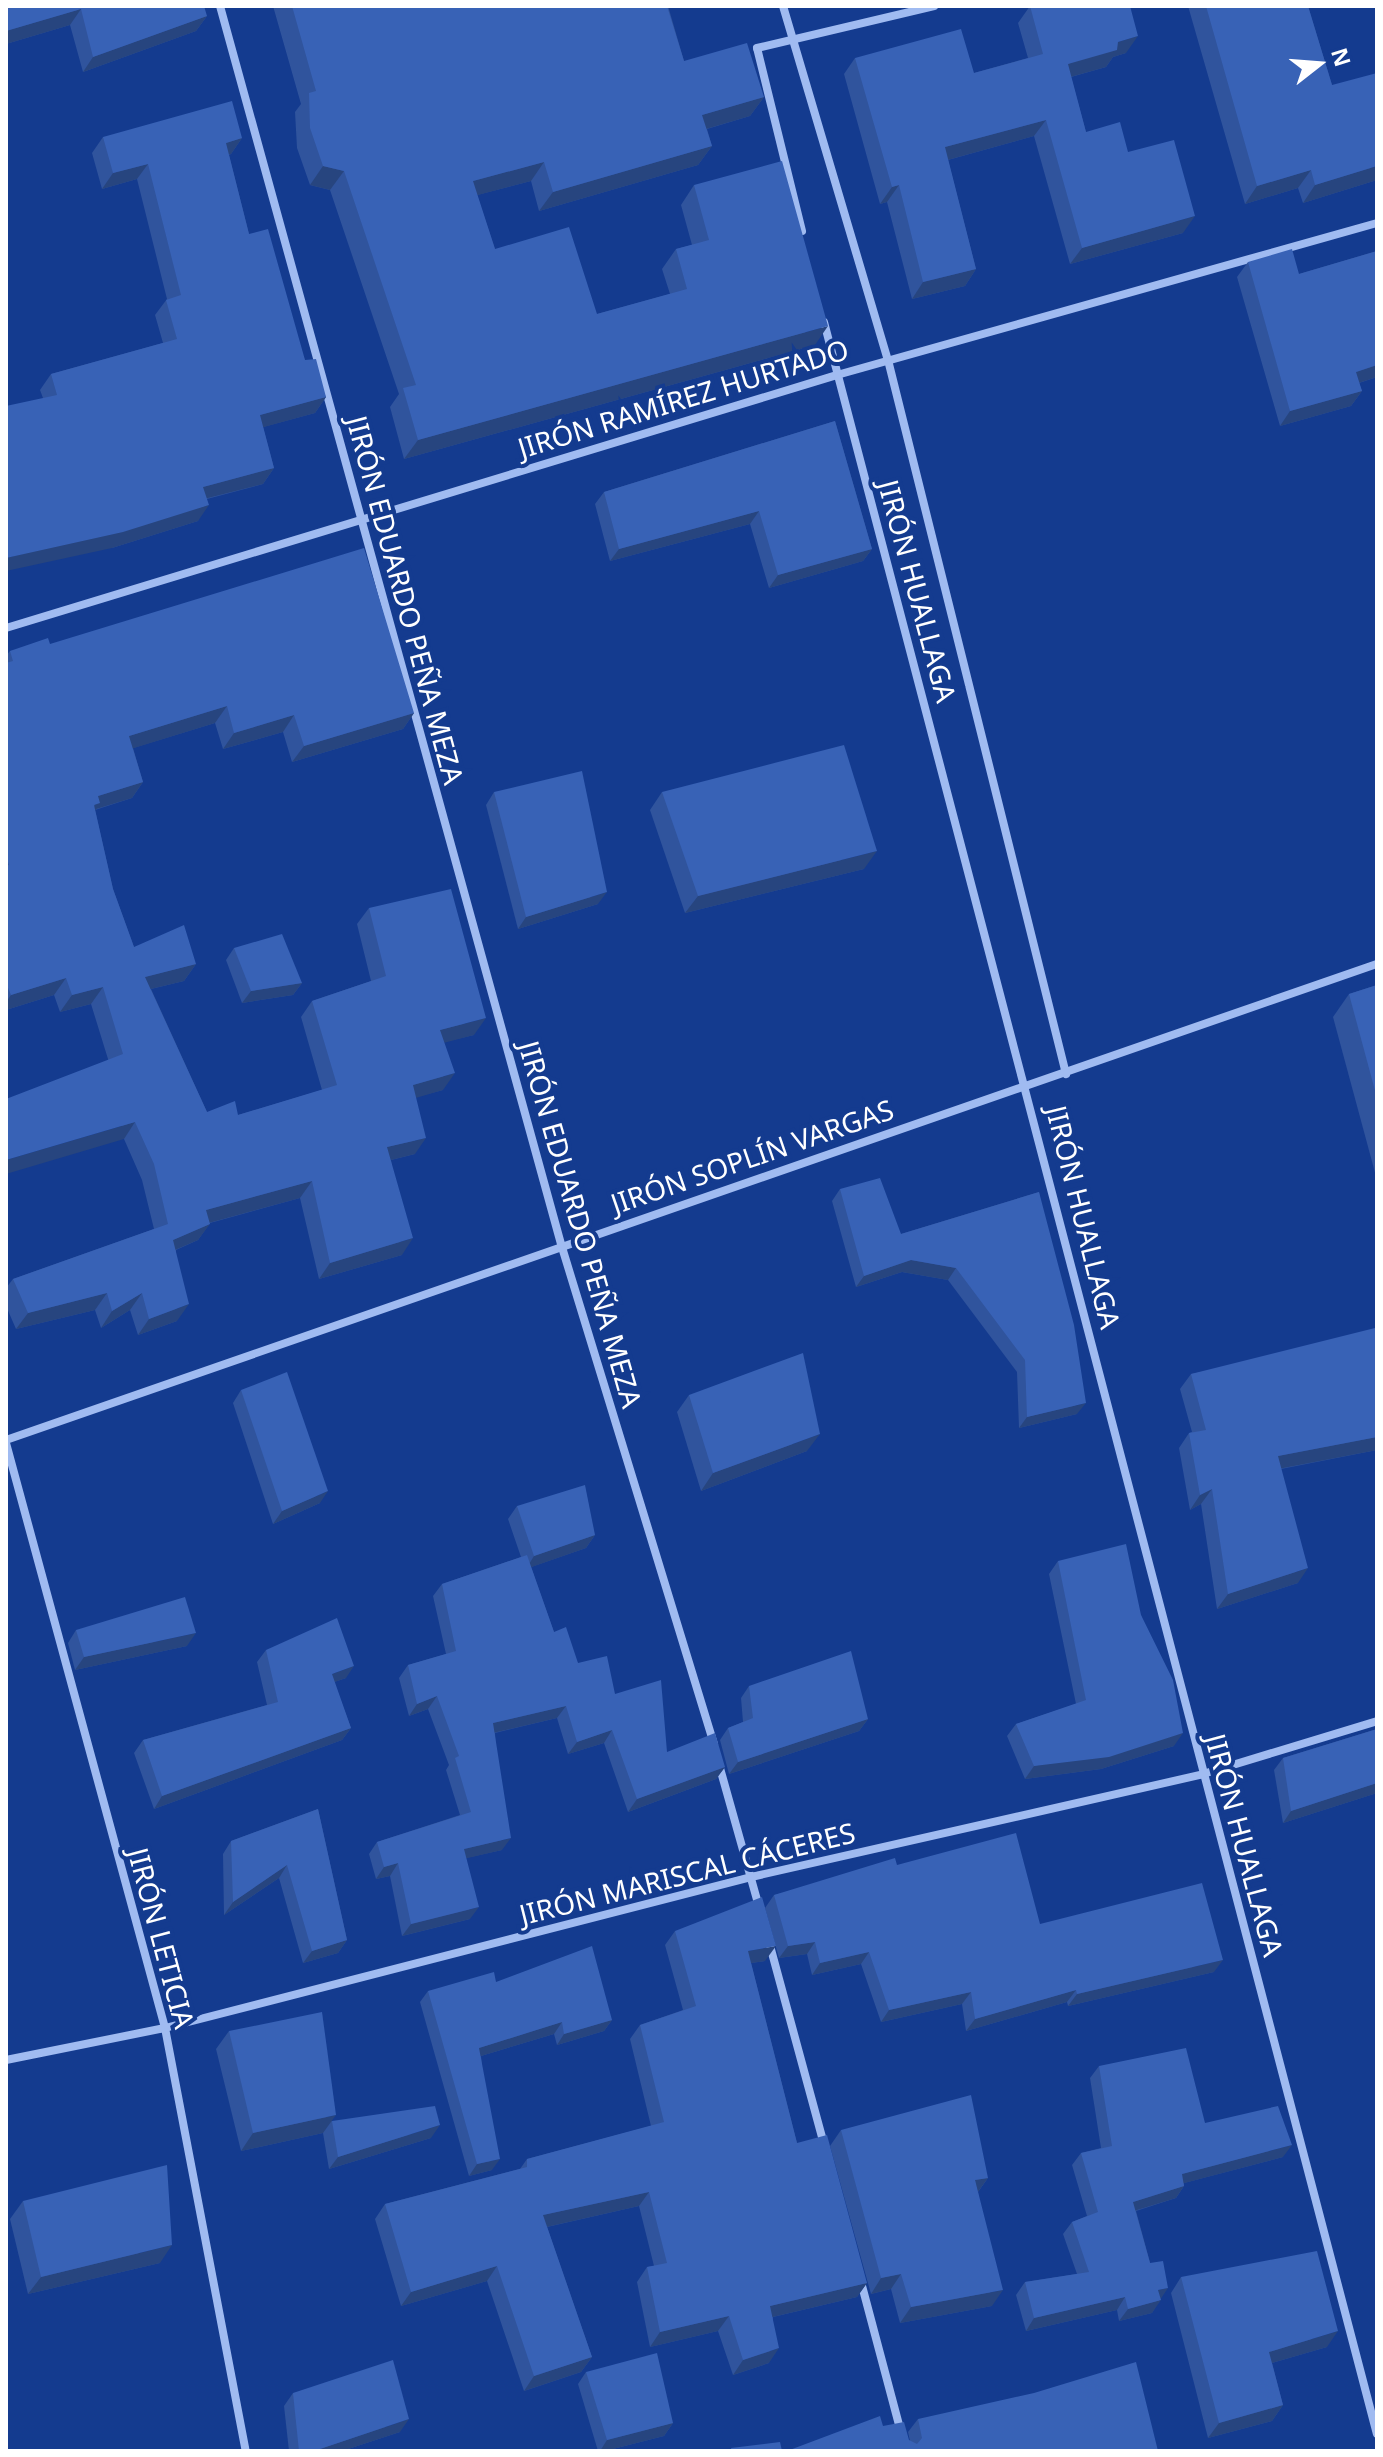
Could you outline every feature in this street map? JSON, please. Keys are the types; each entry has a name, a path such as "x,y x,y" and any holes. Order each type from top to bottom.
{"street":[{"name":"JIRÓN EDUARDO PEÑA MEZA","path":"220,6 561,1244 763,1922"},
{"name":"JIRÓN HUALLAGA","path":"783,6 888,360 1066,1074"},
{"path":"804,241 757,48 934,6"},
{"name":"JIRÓN RAMÍREZ HURTADO","path":"6,628 360,517 837,375 1377,223"},
{"name":"JIRÓN HUALLAGA","path":"822,316 1028,1085 1203,1774 1377,2434"},
{"name":"JIRÓN SOPLÍN VARGAS","path":"6,1442 561,1244 1066,1074 1377,964"},
{"name":"JIRÓN LETICIA","path":"6,1442 10,1474 165,2028 246,2451"},
{"name":"JIRÓN MARISCAL CÁCERES","path":"6,2060 165,2028 751,1877 1203,1774 1377,1721"},
{"path":"768,1937 829,2164"},
{"path":"857,2270 906,2451"}],"building":[{"path":"6,6 204,6 207,16 93,57 81,9 6,31"},
{"path":"292,6 667,6 684,61 747,43 764,97 702,115 712,146 553,192 544,162 473,181 495,249 569,227 597,314 687,289 676,249 709,240 694,185 782,161 828,326 418,440 403,388 416,385 344,171 323,166 310,128 309,93 316,91"},
{"path":"1030,6 1130,6 1138,36 1118,42 1117,50 1068,64 1086,132 1120,122 1128,152 1174,140 1195,216 1082,248 1046,120 945,147 976,269 923,282 899,185 892,187 855,58 961,29 974,73 1043,54"},
{"path":"1206,6 1308,6 1332,85 1377,73 1377,166 1315,185 1311,170 1257,186"},
{"path":"232,101 242,138 226,143 249,234 268,229 305,360 316,359 326,397 260,415 274,468 203,487 209,505 123,532 6,558 6,406 57,395 51,374 177,339 166,300 181,295 148,164 113,173 103,137"},
{"path":"1292,249 1299,274 1377,251 1377,365 1356,372 1362,391 1290,411 1248,262"},
{"path":"835,421 872,549 778,575 759,511 619,549 604,492"},
{"path":"364,548 414,713 304,746 294,715 234,733 227,706 129,736 143,782 98,796 100,803 94,805 113,889 134,947 184,925 196,964 145,977 207,1112 235,1101 238,1115 337,1085 312,1001 386,976 369,908 451,889 486,1018 440,1030 455,1073 413,1085 426,1138 387,1147 413,1238 330,1263 312,1181 206,1210 210,1224 173,1240 189,1304 149,1319 142,1293 112,1311 107,1293 28,1313 13,1279 168,1224 154,1164 135,1122 6,1160 6,1099 123,1054 103,987 72,995 66,978 11,995 6,983 6,866 9,865 6,856 6,663 13,661 10,651 48,638 50,644"},
{"path":"844,745 877,851 698,896 662,792"},
{"path":"582,771 607,892 526,917 494,792"},
{"path":"282,934 302,983 251,991 234,948"},
{"path":"1377,985 1377,1098 1349,994"},
{"path":"880,1178 901,1234 1039,1192 1074,1325 1086,1403 1027,1417 1025,1360 956,1268 911,1260 864,1276 840,1189"},
{"path":"1375,1328 1377,1437 1278,1456 1308,1568 1228,1594 1212,1489 1200,1495 1189,1433 1206,1430 1191,1374"},
{"path":"803,1353 820,1434 713,1473 689,1395"},
{"path":"287,1372 328,1491 282,1511 241,1390"},
{"path":"585,1485 595,1535 534,1556 517,1506"},
{"path":"1126,1544 1141,1615 1173,1680 1183,1733 1109,1757 1034,1766 1016,1724 1086,1700 1058,1561"},
{"path":"527,1555 554,1632 566,1627 578,1663 607,1656 615,1694 661,1680 667,1752 715,1733 725,1767 637,1799 612,1730 577,1742 566,1706 493,1723 511,1838 464,1849 479,1907 411,1924 398,1863 384,1867 377,1842 471,1812 455,1758 459,1756 437,1696 417,1704 408,1665 456,1651 442,1584"},
{"path":"185,1597 196,1633 84,1657 76,1630"},
{"path":"337,1618 354,1666 332,1674 351,1728 162,1796 143,1740 278,1702 266,1650"},
{"path":"851,1651 868,1719 738,1762 728,1728 753,1718 749,1686"},
{"path":"1377,1729 1377,1783 1291,1811 1283,1758"},
{"path":"318,1809 347,1940 312,1951 287,1865 233,1902 231,1841"},
{"path":"1016,1833 1040,1924 1202,1883 1223,1960 1077,1994 1076,1990 975,2019 971,1992 889,2010 869,1952 820,1963 815,1942 788,1946 774,1895 895,1858 897,1865"},
{"path":"762,1897 776,1946 748,1951 797,2143 827,2135 867,2283 770,2306 779,2348 743,2360 729,2316 660,2332 647,2267 667,2263 649,2192 543,2215 592,2357 534,2376 497,2266 411,2292 385,2204 527,2167 527,2159 664,2122 640,2025 696,2006 675,1931"},
{"path":"592,1946 612,2020 564,2034 562,2022 479,2048 500,2159 477,2164 428,1991 494,1972 496,1982"},
{"path":"322,2012 336,2115 253,2133 229,2031"},
{"path":"1186,2048 1205,2123 1278,2106 1292,2145 1182,2174 1184,2186 1133,2202 1150,2263 1163,2261 1168,2288 1158,2290 1161,2300 1128,2309 1125,2297 1034,2318 1025,2282 1089,2272 1072,2222 1098,2212 1081,2153 1112,2146 1099,2066"},
{"path":"971,2095 988,2178 975,2180 1003,2290 911,2307 901,2274 881,2278 841,2130"},
{"path":"435,2106 440,2125 338,2157 332,2121"},
{"path":"167,2165 172,2245 41,2277 23,2201"},
{"path":"1317,2251 1338,2331 1269,2352 1283,2405 1219,2423 1181,2277"},
{"path":"657,2353 673,2423 607,2440 586,2372"},
{"path":"393,2360 409,2419 314,2451 299,2451 293,2393"},
{"path":"1136,2362 1158,2451 787,2451 880,2416 883,2426 904,2422 909,2440 917,2444 922,2438 918,2419 1034,2393"},
{"path":"780,2442 782,2451 732,2451 731,2448"}]}
